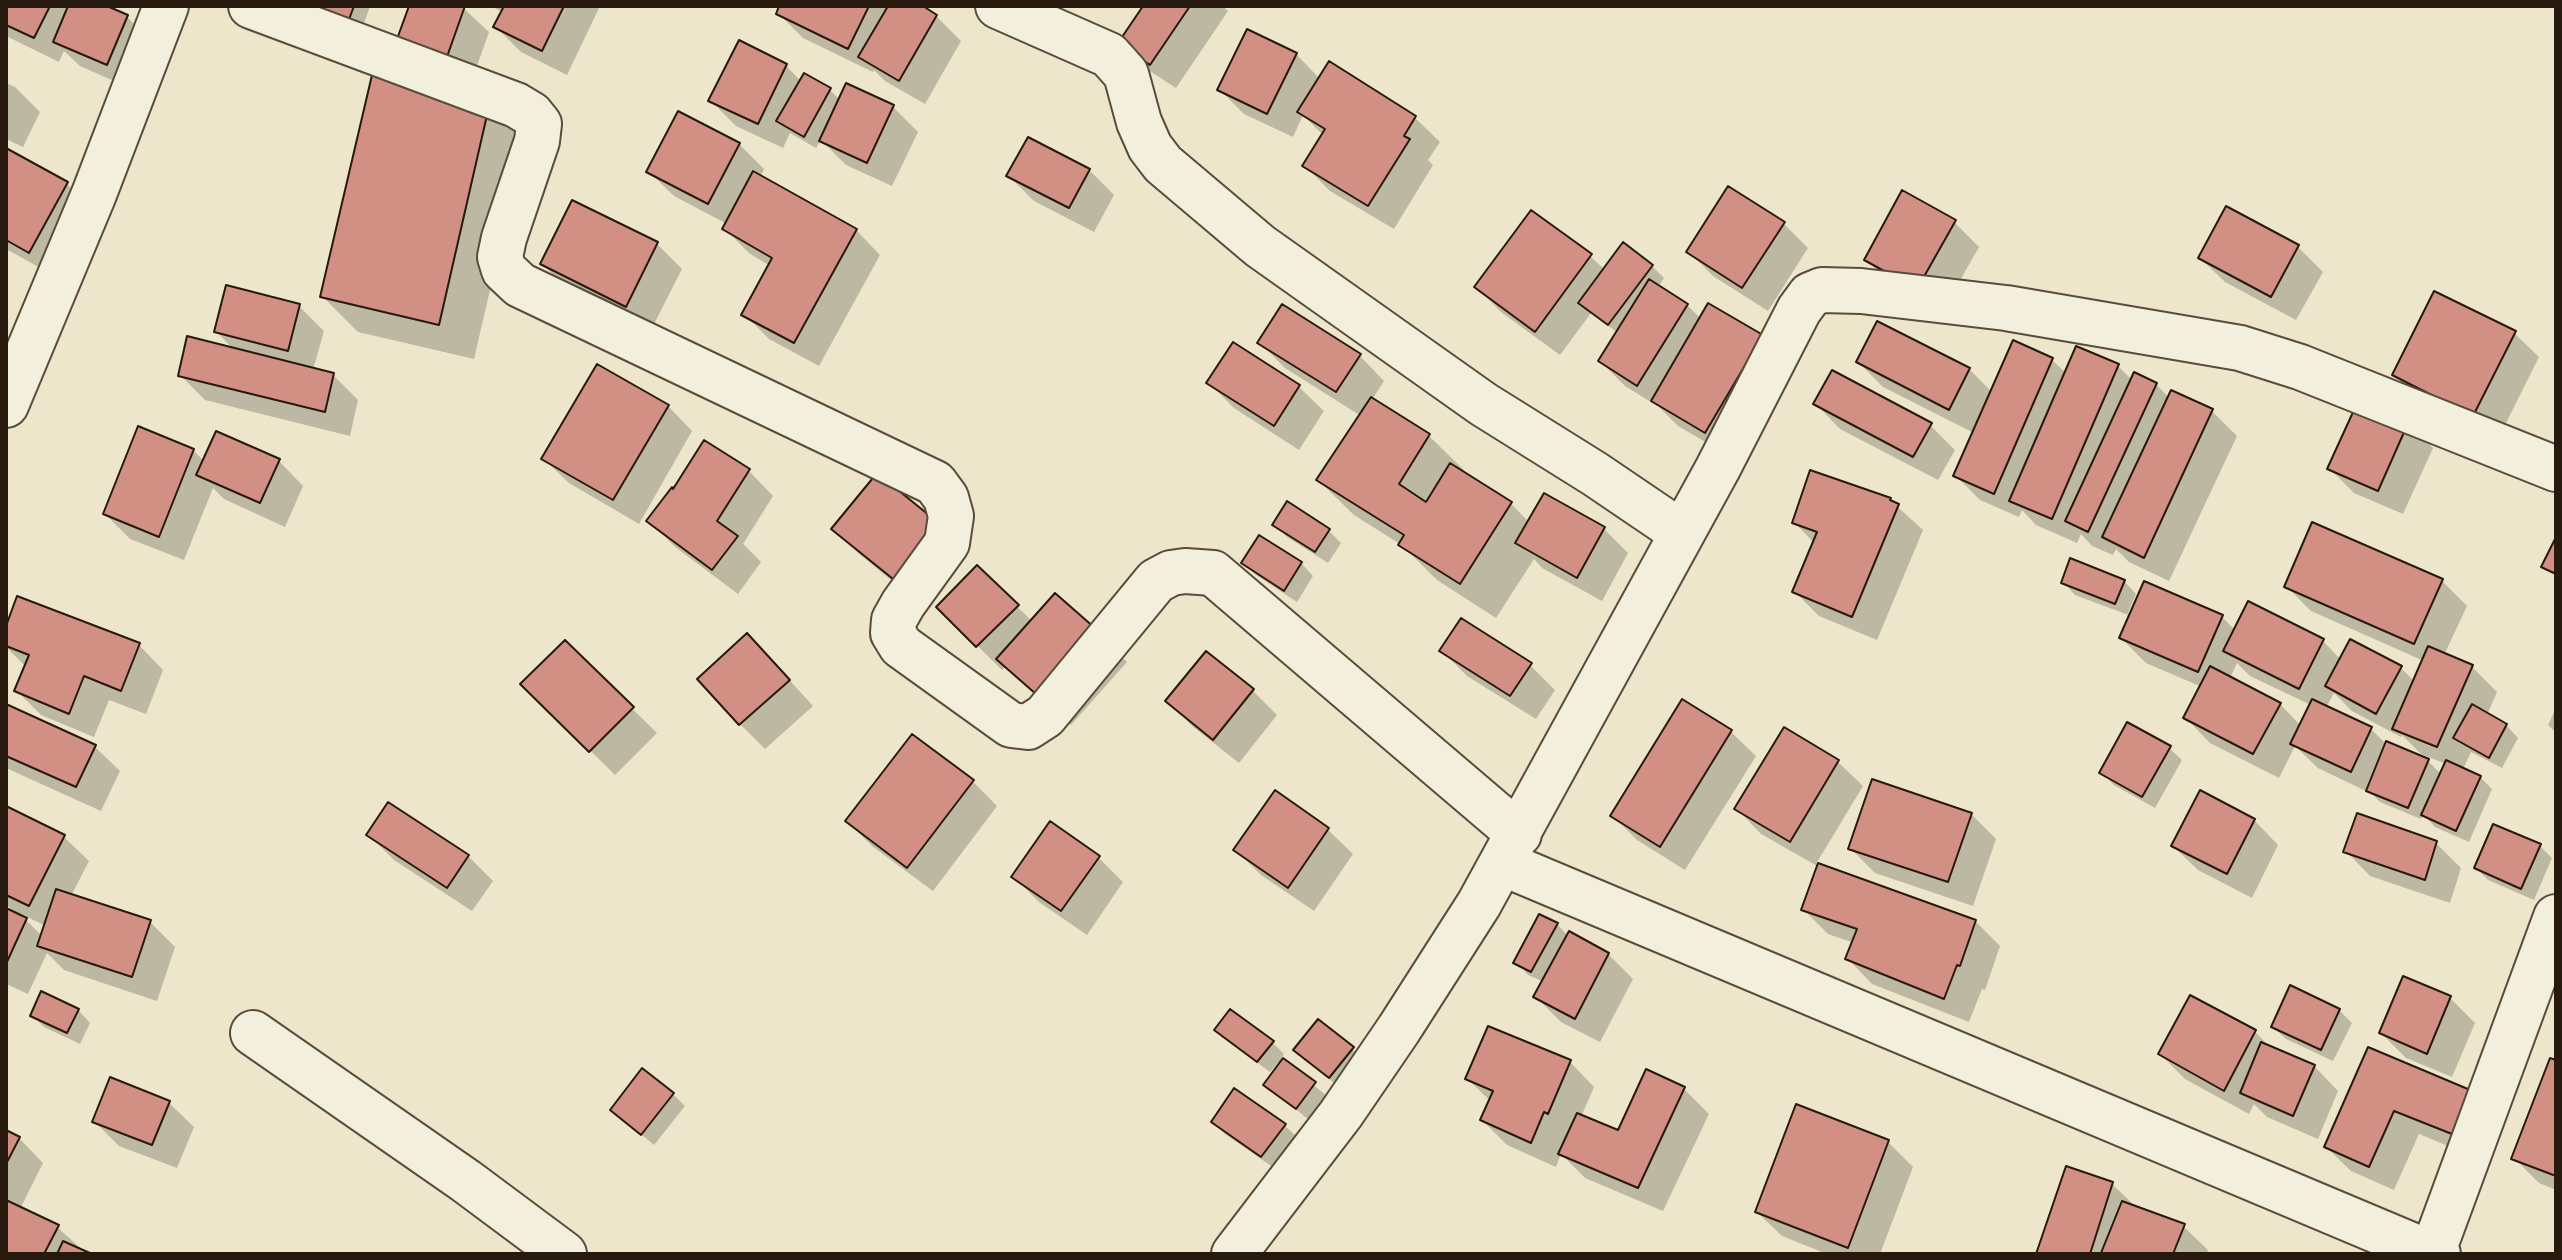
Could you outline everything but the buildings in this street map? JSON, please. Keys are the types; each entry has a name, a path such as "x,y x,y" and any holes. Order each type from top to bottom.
{"street":[{"path":"6,405 94,194 166,6"},
{"path":"251,6 516,105 531,114 539,124 537,141 500,257 504,270 520,285 935,483 946,498 951,516 947,543 903,604 894,620 893,633 901,646 1011,725 1028,727 1045,716 1156,581 1171,573 1185,571 1213,573 1510,849 2381,1233 2434,1253 2556,917"},
{"path":"998,6 1109,55 1126,74 1139,122 1156,155 1193,192 1260,246 1483,404 1682,533"},
{"path":"1234,1254 1317,1147 1399,1029 1479,904 1682,533 1799,310 1810,295 1822,290 1861,291 2006,308 2240,348 2300,367 2556,469"},
{"path":"253,1033 455,1173 564,1254"}]}
